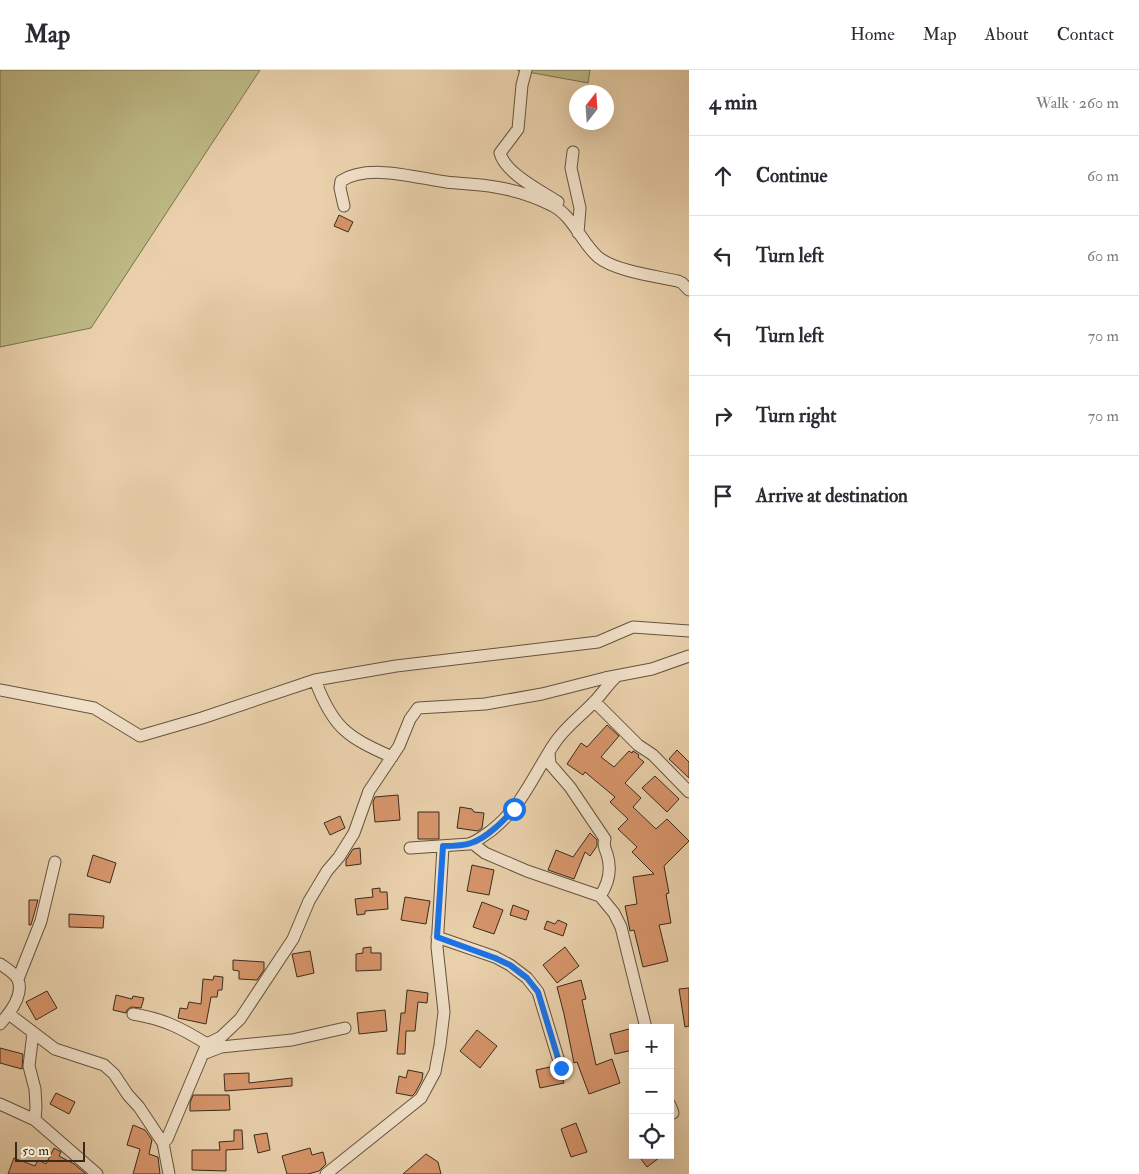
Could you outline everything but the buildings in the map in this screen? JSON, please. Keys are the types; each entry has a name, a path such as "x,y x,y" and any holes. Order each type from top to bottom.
{"street":[{"path":"526,70 522,85 518,129 500,153 502,160 524,180 570,210 578,233"},
{"path":"573,152 571,168 580,208 578,233"},
{"path":"344,206 340,184 343,180 373,173 403,174 452,183 494,186 531,197 561,210 594,253 605,262 621,269 678,281 689,290"},
{"path":"0,690 94,708 140,736 202,718 315,680 396,666 598,642 634,626 689,632"},
{"path":"163,1143 167,1139 205,1049 222,1037 240,1019 293,939 309,902 327,871 354,833 369,791 392,757 418,708 440,705 466,706 498,702 562,690 652,668 689,656"},
{"path":"410,848 469,844 477,841 503,821 517,806 549,752 566,729 595,702 617,676"},
{"path":"315,680 325,704 341,728 354,739 392,757"},
{"path":"595,702 689,792"},
{"path":"549,752 550,764 570,787 605,839 604,843 610,868 606,888 600,896"},
{"path":"477,841 476,846 496,858 547,879 600,896 614,913 621,926 645,1024"},
{"path":"326,1174 421,1098 435,1072 444,1018 437,961 443,846"},
{"path":"0,1024 9,1014 18,991 18,980 41,921 54,862"},
{"path":"437,937 495,958 510,965 527,978 538,992 561,1068 564,1072"},
{"path":"0,964 14,974 18,980"},
{"path":"9,1014 55,1049 104,1065 114,1074 163,1143 169,1174"},
{"path":"133,1014 148,1016 180,1027 205,1049 292,1040 345,1028"},
{"path":"32,1033 29,1066 35,1089 35,1120"},
{"path":"0,1104 35,1120 97,1174"}],"shaded area":[{"path":"0,70 260,70 91,328 0,347"},
{"path":"517,70 590,70 588,83"}],"route":[{"path":"514,809 503,821 477,841 469,844 443,846 437,937 495,958 510,965 527,978 538,992 543,1005 561,1068"}]}
